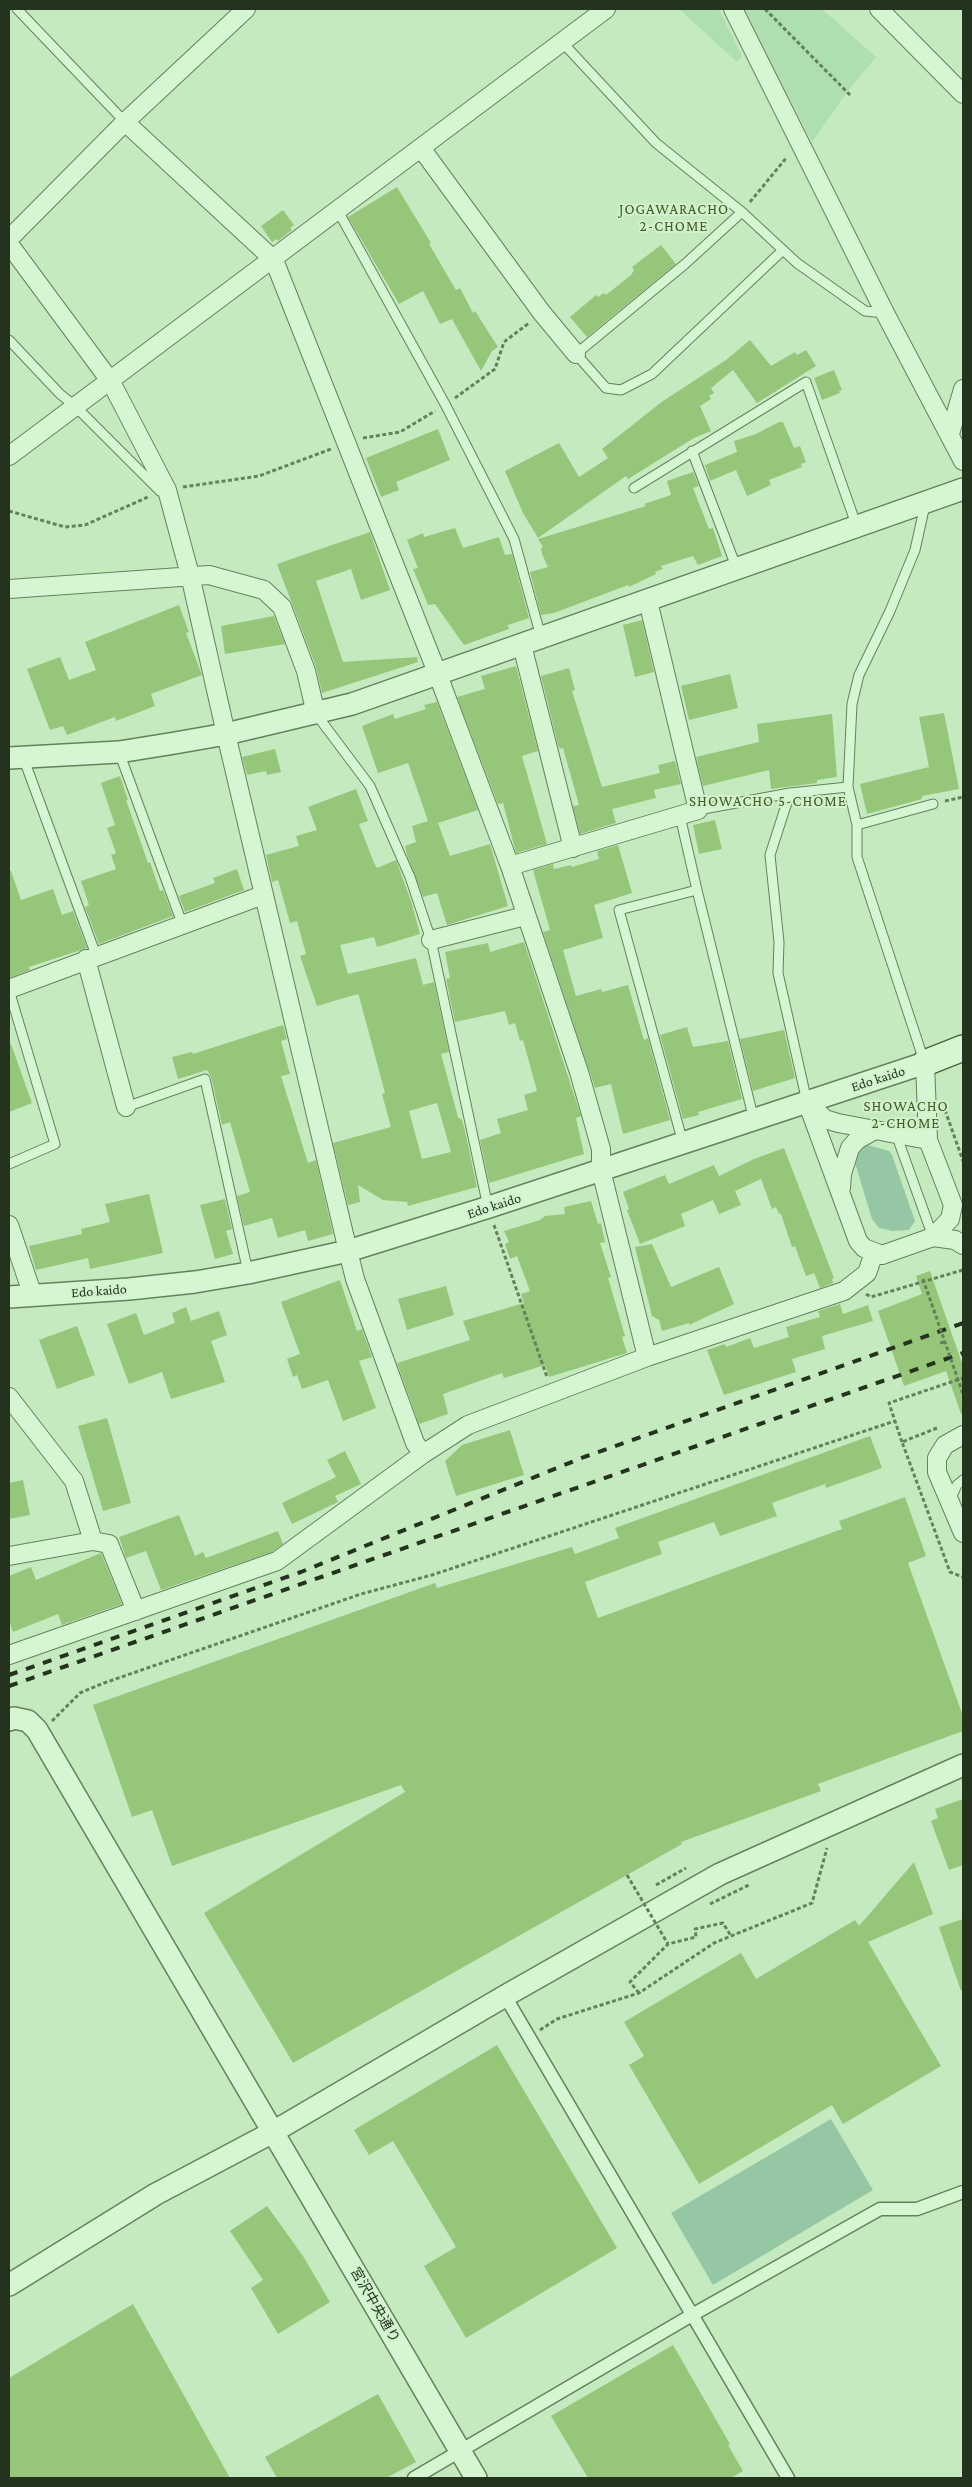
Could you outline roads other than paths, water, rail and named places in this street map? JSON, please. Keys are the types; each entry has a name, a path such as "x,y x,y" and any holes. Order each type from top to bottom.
{"main road":[{"name":"Edo kaido","path":"925,1063 963,1048"}],"street":[{"path":"9,239 125,122 246,9"},
{"path":"9,456 274,260 606,9"},
{"path":"732,9 963,461"},
{"path":"880,9 963,94"},
{"path":"125,122 274,260 438,675 510,866 525,916 579,1072 601,1149 601,1170 647,1357"},
{"path":"421,148 542,313 576,354"},
{"path":"9,244 111,382 164,490 190,575 263,895 348,1251 356,1279 412,1434 423,1454"},
{"path":"950,434 963,389"},
{"path":"16,758 119,752 226,734 316,714 386,694 963,489"},
{"path":"9,589 190,575 209,575 252,586 270,594 282,607 306,671 316,714"},
{"path":"510,866 698,810 648,601"},
{"path":"531,641 572,848"},
{"path":"9,990 91,957 263,895"},
{"path":"431,940 525,916"},
{"path":"91,957 126,1107"},
{"path":"808,1102 858,1241 864,1248 874,1254 882,1255 933,1237 950,1219 953,1205 928,1140 925,1063"},
{"name":"Edo kaido","path":"9,1297 129,1289 248,1273 348,1251 488,1208 925,1063"},
{"path":"808,1102 825,1119 928,1140"},
{"path":"841,1193 842,1174 850,1148 857,1140 875,1130"},
{"path":"9,1225 33,1296"},
{"path":"933,1237 955,1240 963,1245"},
{"path":"9,1655 277,1561 423,1454 468,1425 647,1357 844,1291 867,1273 874,1254"},
{"path":"9,1397 74,1481 93,1541"},
{"path":"963,1435 945,1445 937,1458 937,1472 963,1533"},
{"path":"9,1556 93,1541 109,1544 136,1611"},
{"name":"宮沢中央通り","path":"9,1720 14,1718 48,1728 273,2132 476,2478"},
{"path":"9,2285 156,2194 273,2132 505,1996 720,1874 963,1764"},
{"path":"505,1996 788,2478"},
{"path":"414,2478 692,2315 880,2208 917,2209 963,2192"}],"lane":[{"path":"17,9 125,122"},
{"path":"562,42 656,143 742,212 783,250 865,311 886,313"},
{"path":"338,212 445,404 514,539 531,641"},
{"path":"742,212 685,264 576,354 606,388 621,390 652,374 783,250"},
{"path":"9,340 60,394 164,490"},
{"path":"634,488 806,382 857,527"},
{"path":"692,451 737,569"},
{"path":"925,1063 857,857 856,825 848,787 852,704 859,675 890,611 915,550 926,503"},
{"path":"316,714 370,786 410,877 431,940 488,1208"},
{"path":"119,752 182,923"},
{"path":"16,758 91,957"},
{"path":"698,810 790,793 848,787"},
{"path":"790,793 770,855 779,942 778,973 808,1102"},
{"path":"856,825 933,804"},
{"path":"680,816 754,1120"},
{"path":"683,1143 619,910 697,890"},
{"path":"9,990 55,1144 9,1164"},
{"path":"126,1107 205,1079 248,1273"},
{"path":"896,1134 933,1237"},
{"path":"949,1502 957,1485 963,1480"}],"railway":[{"path":"9,1675 301,1572 584,1457 963,1323"},
{"path":"9,1686 963,1353"}],"district":[{"name":"JOGAWARACHO 2-CHOME","path":"674,218"},
{"name":"SHOWACHO 5-CHOME","path":"768,801"},
{"name":"SHOWACHO 2-CHOME","path":"906,1114"}]}
